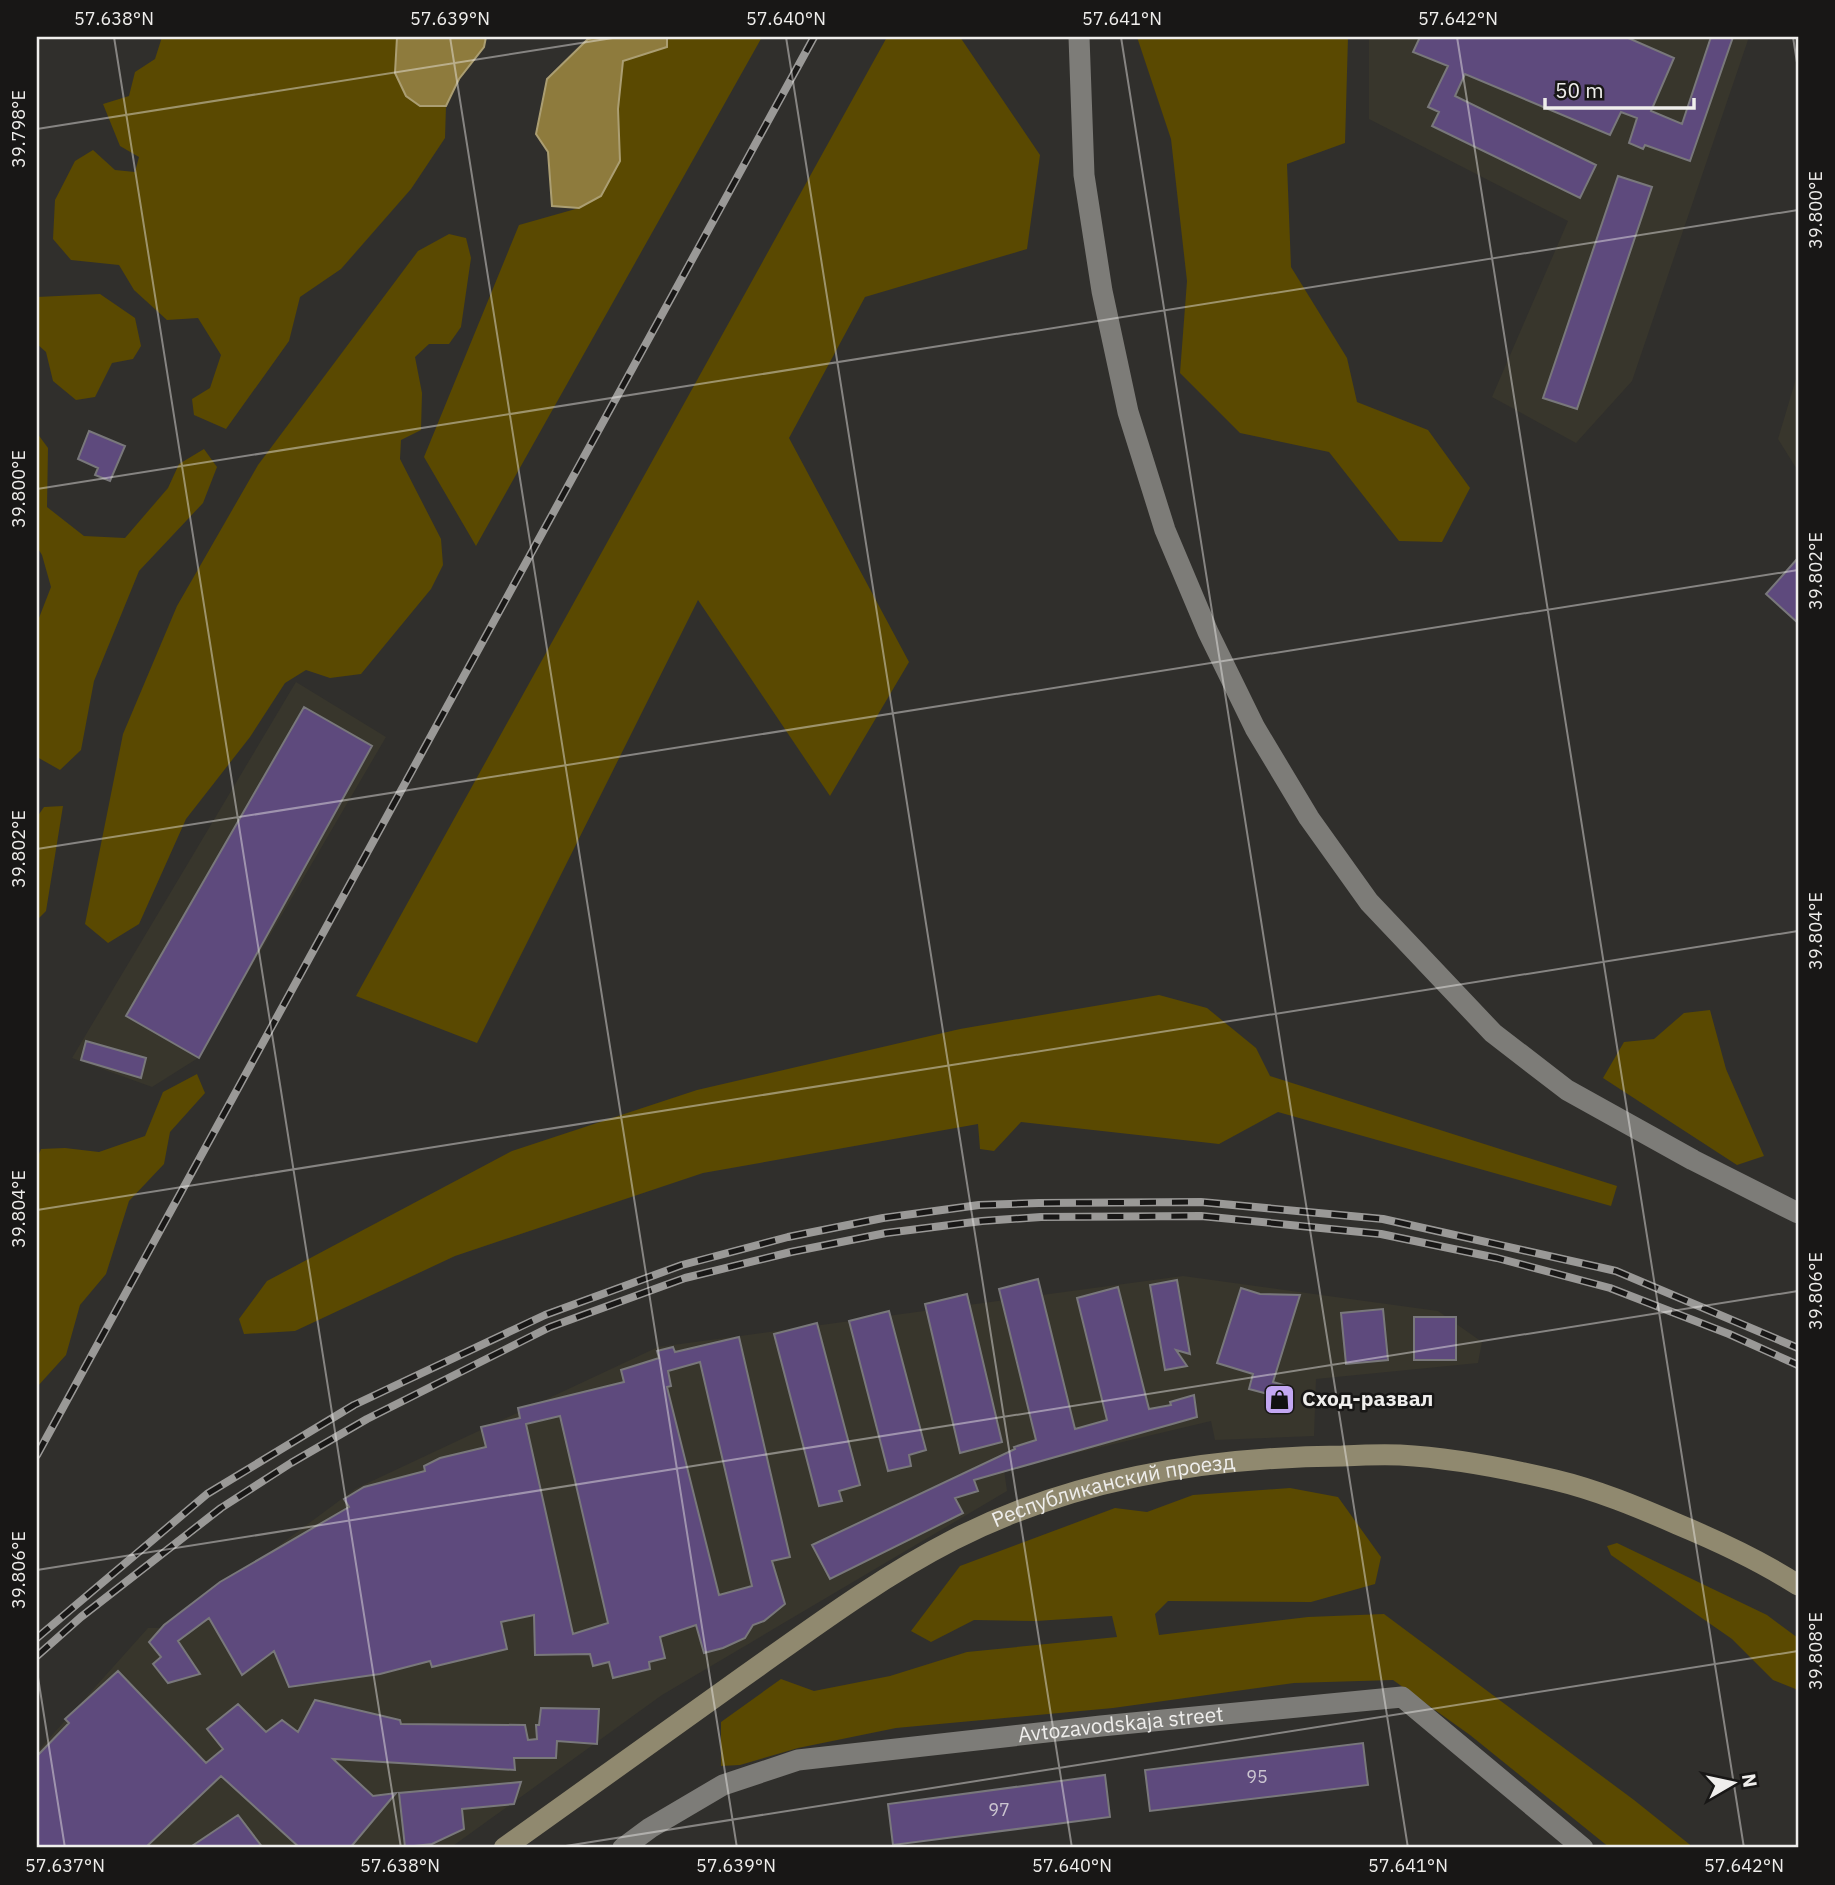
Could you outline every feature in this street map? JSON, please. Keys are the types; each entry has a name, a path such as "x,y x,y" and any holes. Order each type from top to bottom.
{"street":[{"path":"1079,37 1084,175 1102,291 1128,412 1165,530 1208,632 1255,728 1309,818 1369,902 1493,1033 1567,1090 1693,1160 1798,1213"},
{"name":"Республиканский проезд","path":"504,1848 812,1628 879,1583 953,1540 1016,1512 1081,1490 1148,1474 1223,1462 1301,1456 1399,1455 1475,1464 1559,1481 1635,1506 1710,1537 1798,1585"},
{"name":"Avtozavodskaja street","path":"624,1848 650,1828 723,1785 798,1760 1402,1696 1583,1848"}],"shaded area":[{"path":"162,37 397,37 395,73 420,106 446,106 445,138 411,189 341,269 300,297 289,341 226,429 194,415 192,399 210,388 221,355 198,318 167,320 134,290 119,265 71,260 53,239 55,200 75,161 93,150 115,170 135,172 139,157 120,146 103,104 129,96 135,72 155,59"},
{"path":"397,37 486,37 484,47 459,79 446,106 420,106 406,96 395,73"},
{"path":"667,37 762,37 476,546 424,457 519,225 579,208 620,161 618,109 623,61 666,47"},
{"path":"667,37 667,47 623,61 618,109 620,161 601,196 579,208 552,206 548,152 536,134 547,79 588,39"},
{"path":"887,37 960,37 1040,155 1027,249 865,297 789,438 909,662 830,796 698,600 477,1043 356,996"},
{"path":"1137,37 1348,37 1345,143 1287,164 1291,267 1347,358 1357,402 1428,430 1470,488 1442,542 1399,541 1329,452 1240,433 1180,373 1187,281 1171,139"},
{"path":"1369,37 1749,37 1632,381 1576,443 1492,397 1568,221 1369,119"},
{"path":"449,234 466,238 471,258 461,327 449,344 429,344 415,357 422,393 421,430 401,440 400,459 441,539 443,565 431,589 361,674 330,678 306,670 285,683 250,737 186,819 139,924 108,943 85,924 123,734 177,606 258,465 418,251"},
{"path":"100,294 135,318 141,346 133,359 112,363 95,397 76,400 53,381 46,352 37,344 37,297"},
{"path":"1798,372 1798,471 1778,439"},
{"path":"37,433 48,448 47,507 84,536 125,538 168,488 179,464 204,449 217,467 203,503 139,571 94,681 81,750 60,770 37,757 37,623 51,587 37,547"},
{"path":"296,682 386,737 198,1058 152,1087 72,1058"},
{"path":"63,806 46,911 37,920 37,817 44,807"},
{"path":"1159,995 1207,1008 1256,1048 1270,1076 1617,1186 1611,1206 1278,1112 1219,1144 1021,1122 994,1151 980,1149 978,1124 703,1173 455,1256 295,1331 244,1334 239,1319 267,1281 512,1151 697,1090 960,1029"},
{"path":"1710,1010 1726,1069 1764,1156 1737,1165 1603,1078 1624,1042 1654,1039 1684,1013"},
{"path":"197,1074 205,1093 170,1132 164,1164 129,1201 106,1274 80,1305 66,1355 37,1387 37,1159 41,1149 65,1148 99,1152 145,1136 163,1092"},
{"path":"1183,1276 1438,1311 1482,1342 1478,1363 1316,1379 1314,1436 1215,1440 1211,1421 1004,1470 1007,1491 662,1695 450,1848 37,1848 37,1752 148,1628 168,1628 355,1489 658,1347"},
{"path":"1290,1488 1338,1497 1381,1557 1375,1584 1311,1602 1168,1601 1155,1614 1159,1635 1308,1617 1384,1614 1634,1800 1694,1848 1610,1848 1470,1735 1393,1680 1294,1683 1113,1708 896,1728 798,1748 740,1765 721,1766 721,1722 781,1679 814,1691 890,1676 967,1652 1117,1637 1112,1616 1036,1621 974,1620 931,1642 911,1631 960,1566 1115,1508 1147,1512 1193,1495"},
{"path":"1617,1543 1767,1615 1798,1638 1798,1690 1773,1680 1732,1639 1611,1555 1607,1546"}],"building":[{"path":"1420,37 1626,37 1674,58 1651,111 1682,124 1711,37 1733,37 1690,161 1645,145 1643,149 1629,143 1637,118 1621,112 1610,135 1465,74 1455,96 1596,165 1580,198 1432,126 1439,112 1428,107 1448,66 1413,52"},
{"path":"1618,176 1652,187 1577,409 1543,398"},
{"path":"89,431 125,446 110,481 95,475 98,468 78,459"},
{"path":"1798,558 1798,623 1766,594"},
{"path":"304,707 372,746 199,1058 126,1016"},
{"path":"86,1041 146,1058 141,1078 81,1060"},
{"path":"1038,1279 1075,1429 1107,1420 1077,1298 1118,1287 1149,1409 1171,1405 1170,1402 1194,1395 1197,1417 974,1480 978,1491 955,1498 963,1513 830,1579 812,1545 1015,1449 1014,1447 1036,1440 999,1289"},
{"path":"1177,1280 1190,1354 1176,1350 1187,1366 1165,1370 1150,1285"},
{"path":"1241,1288 1260,1294 1300,1295 1273,1382 1290,1387 1283,1411 1266,1400 1268,1394 1249,1389 1253,1374 1217,1363"},
{"path":"967,1294 1002,1442 960,1453 925,1304"},
{"path":"1383,1309 1388,1360 1346,1364 1341,1313"},
{"path":"889,1311 926,1450 909,1455 911,1466 888,1471 849,1321"},
{"path":"1414,1317 1456,1317 1456,1360 1414,1360"},
{"path":"817,1323 860,1485 839,1491 842,1501 819,1506 774,1334"},
{"path":"739,1337 790,1557 772,1561 785,1604 764,1621 753,1625 745,1638 704,1653 696,1625 660,1637 665,1658 649,1662 650,1669 613,1678 609,1662 593,1666 590,1654 535,1655 534,1615 501,1622 507,1649 432,1667 430,1661 380,1674 289,1687 274,1651 242,1675 209,1618 178,1641 200,1674 168,1683 153,1664 161,1657 149,1642 164,1625 220,1582 349,1507 344,1499 364,1487 425,1471 424,1466 440,1458 486,1447 481,1427 520,1418 518,1408 624,1382 621,1370 659,1358 657,1351 673,1347 675,1352","holes":["700,1362 752,1586 719,1595 667,1387 671,1386 668,1371","560,1416 608,1623 573,1634 526,1424"]},
{"path":"118,1671 206,1763 223,1749 207,1729 238,1704 266,1732 282,1720 298,1732 315,1700 400,1720 401,1724 525,1725 528,1740 537,1739 536,1725 539,1725 541,1708 599,1709 597,1744 557,1741 556,1758 514,1758 515,1770 333,1759 373,1796 396,1793 350,1848 300,1848 221,1776 145,1848 37,1848 37,1756 69,1723 65,1719"},
{"path":"1363,1743 1368,1785 1150,1811 1145,1770"},
{"path":"1105,1775 1110,1817 893,1845 888,1804"},
{"path":"521,1782 514,1804 462,1809 464,1829 432,1844 405,1847 399,1793"},
{"path":"238,1815 263,1848 189,1848"}],"railway":[{"path":"37,1455 814,37"},
{"path":"37,1638 207,1494 354,1405 545,1315 682,1265 788,1237 883,1218 979,1205 1201,1202 1383,1219 1616,1271 1798,1348"},
{"path":"37,1656 81,1617 221,1508 291,1463 367,1419 550,1327 685,1278 791,1252 886,1233 1041,1217 1201,1216 1381,1234 1497,1258 1610,1288 1729,1334 1798,1365"}],"place":[{"name":"Сход-развал","path":"1279,1399"}]}
